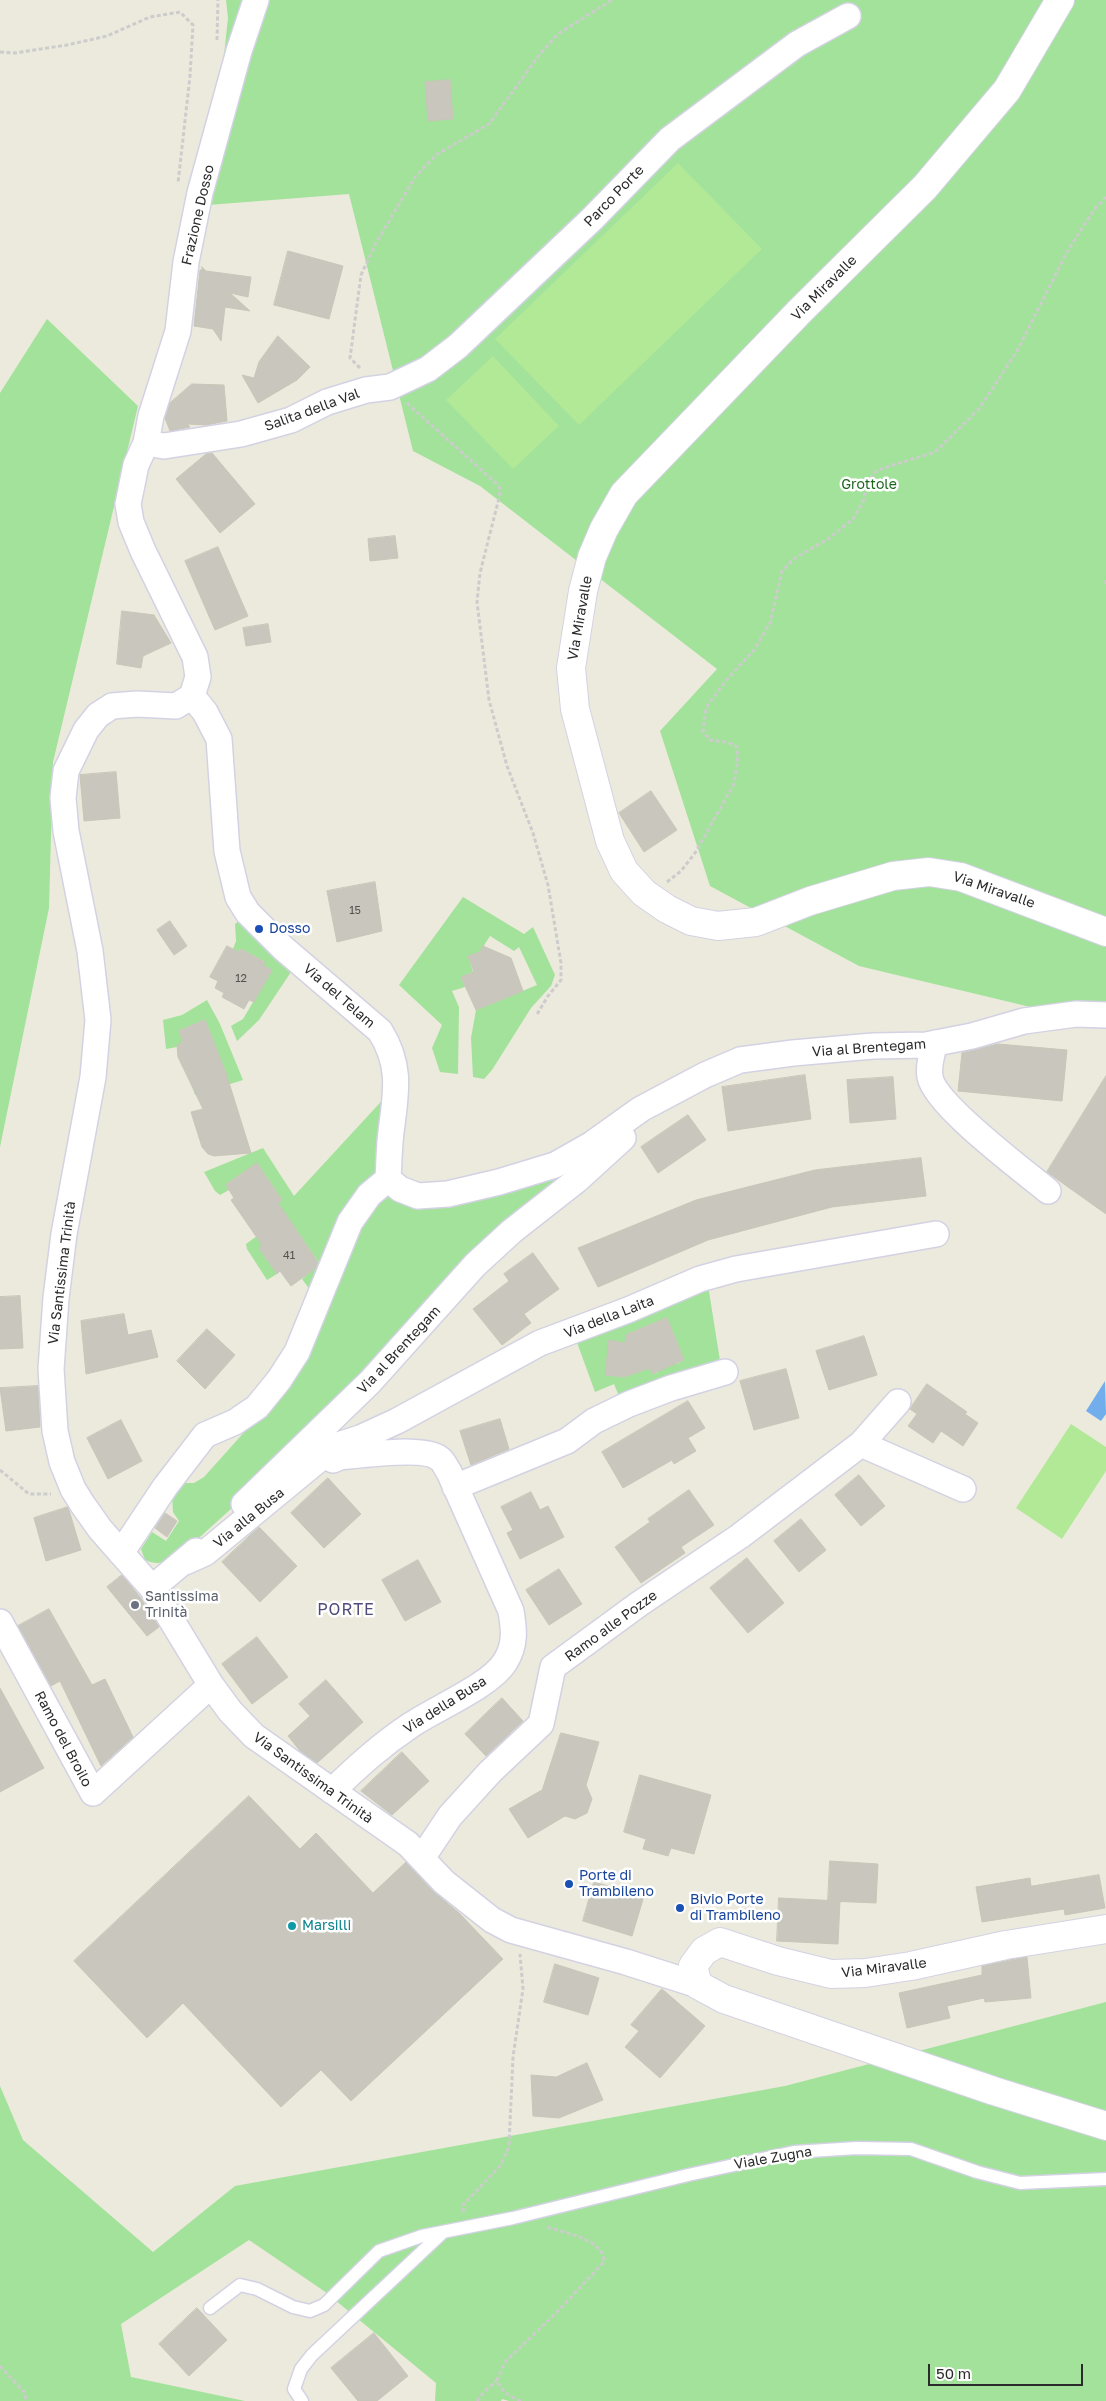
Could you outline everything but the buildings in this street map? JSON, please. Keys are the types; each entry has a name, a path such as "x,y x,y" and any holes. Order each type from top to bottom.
{"street":[{"name":"Frazione Dosso","path":"147,437 178,332 186,262 200,192 239,51 256,0"},
{"name":"Via Miravalle","path":"1060,0 1007,90 925,187 799,312 624,494 604,529 592,557 583,592 571,668 575,709 610,841 624,871 644,893 667,910 691,920 718,926 756,922 810,901 893,876 929,872 961,877 1106,932"},
{"name":"Parco Porte","path":"390,387 428,369 458,346 592,219 670,139 797,44 848,16"},
{"name":"Salita della Val","path":"147,437 164,446 241,434 291,420 327,402 366,390 390,387"},
{"path":"147,437 136,465 128,504 144,551 195,657 198,677 192,696"},
{"name":"Via del Telam","path":"192,696 205,712 219,739 227,851 238,898 256,922 380,1031 389,1045 395,1067 398,1092 391,1134 388,1179"},
{"name":"Via Santissima Trinità","path":"192,696 176,706 137,704 112,706 98,715 86,730 66,771 62,798 66,831 90,951 98,1020 93,1078 64,1234 52,1334 51,1369 55,1431 62,1462 73,1489 100,1529 152,1588 211,1685 230,1711 254,1736 408,1844 444,1882 467,1902 511,1930 626,1962 698,1985"},
{"name":"Via al Brentegam","path":"388,1179 400,1189 418,1196 448,1194 499,1182 556,1164 592,1144 641,1109 706,1075 740,1060 803,1052 935,1043 972,1036 1024,1021 1076,1014 1106,1015"},
{"path":"935,1043 930,1062 930,1079 944,1099 965,1121 1048,1191"},
{"name":"Via al Brentegam","path":"152,1588 185,1562 370,1382 475,1266 518,1226 577,1180 631,1130 641,1109"},
{"path":"121,1553 165,1487 205,1436 235,1422 257,1407 279,1380 297,1352 350,1222 369,1195 388,1179"},
{"name":"Via della Laita","path":"309,1470 335,1446 360,1438 397,1421 540,1343 628,1310 700,1280 736,1269 936,1234"},
{"path":"455,1487 567,1441 594,1421 629,1404 671,1388 725,1372"},
{"name":"Ramo alle Pozze","path":"422,1858 450,1816 490,1772 541,1724 554,1667 639,1604 740,1536 861,1444 898,1402"},
{"path":"861,1444 964,1489"},
{"name":"Via della Busa","path":"309,1470 340,1457 386,1453 429,1453 440,1459 455,1487 511,1610 514,1632 513,1647 505,1663 488,1680 412,1724 373,1752 332,1791"},
{"name":"Via alla Busa","path":"185,1562 205,1553 309,1470"},
{"name":"Ramo del Broilo","path":"0,1622 93,1793 211,1685"},
{"name":"Via Miravalle","path":"698,1985 693,1966 704,1951 720,1942 778,1961 831,1974 865,1973 910,1966 1006,1945 1106,1929"},
{"path":"698,1985 724,1999 994,2091 1106,2126"}],"lane":[{"name":"Viale Zugna","path":"210,2308 240,2285 257,2289 293,2307 310,2311 324,2305 378,2251 422,2236 518,2217 688,2175 803,2151 857,2148 911,2149 977,2172 1020,2183 1106,2179"},
{"path":"302,2401 294,2389 296,2379 312,2356 443,2232"}],"path":[{"path":"350,358 361,275 379,237 415,177 436,155 489,124 540,54 558,34 612,0"},
{"path":"0,52 15,53 67,45 107,36 150,17 180,12 193,25 190,76 178,184"},
{"path":"644,893 666,883 682,871 695,853 734,784 738,758 736,746 727,742 710,740 703,732 706,708 727,679 754,650 770,622 782,571 795,558 828,539 853,519 864,500 867,483 877,470 935,452 980,408 1017,351 1067,252 1094,210 1106,197"},
{"path":"390,387 499,486 500,494 480,573 477,602 489,700 507,766 533,833 548,885 561,963 561,980 548,996 536,1016"},
{"path":"0,1470 28,1494 42,1496 73,1489"},
{"path":"462,2206 501,2165 509,2146 513,2057 523,1989 520,1954 511,1930"},
{"path":"477,2401 497,2380 505,2362 558,2311 604,2262 604,2256 599,2248 584,2240 518,2217"},
{"path":"0,2366 25,2393 26,2401"},
{"path":"497,2380 500,2389 521,2401"}],"green space":[{"name":"Grottole","path":"226,0 1106,0 1106,1025 859,966 710,886 660,731 717,669 480,486 413,451 349,194 208,205 228,18"},
{"path":"678,163 762,249 579,425 495,339"},
{"path":"47,319 138,406 53,762 49,908 0,1147 0,393"},
{"path":"493,356 559,426 513,469 446,400"},
{"path":"463,897 524,934 533,927 555,975 551,986 531,1008 492,1070 484,1079 473,1077 471,1038 476,1010 537,985 519,947 514,951 490,936 480,952 468,956 473,972 461,977 465,987 452,991 459,1007 458,1074 440,1072 432,1048 442,1025 399,985"},
{"path":"239,921 293,969 259,1020 237,1041 231,1026 243,1019 272,970 263,965 264,961 241,949 239,952 233,949 236,941 235,924"},
{"path":"207,1000 220,1024 243,1080 195,1095 193,1088 226,1073 205,1020 179,1031 183,1042 177,1047 166,1049 163,1020 182,1015"},
{"path":"389,1093 378,1142 374,1181 311,1291 302,1279 320,1264 292,1224 259,1248 277,1274 267,1280 247,1249 246,1244 265,1230 261,1215 282,1200 260,1167 244,1172 226,1185 229,1190 220,1195 215,1191 204,1172 263,1148 294,1196"},
{"path":"622,1130 254,1488 179,1556 154,1563 145,1560 141,1549 152,1532 166,1541 179,1521 173,1512 172,1496 184,1483 194,1483 204,1477 256,1419 365,1215 386,1195 395,1196 413,1209 453,1203"},
{"path":"708,1285 721,1367 621,1401 614,1384 595,1392 575,1337","holes":["667,1318 684,1360 677,1364 676,1361 657,1368 658,1372 653,1374 650,1368 624,1377 606,1375 625,1343 626,1335"]},
{"path":"1071,1424 1106,1447 1106,1471 1062,1539 1016,1508"},
{"path":"1106,2002 1106,2401 509,2401 502,2399 501,2401 435,2401 436,2383 324,2291 249,2240 121,2324 131,2377 245,2401 0,2401 0,2086 23,2140 153,2252 235,2186 785,2086"}],"water":[{"path":"1105,1381 1106,1414 1101,1421 1086,1411"}],"place":[{"name":"Dosso","path":"259,929"},
{"name":"Santissima Trinità","path":"135,1605"},
{"name":"Porte di Trambileno","path":"569,1884"},
{"name":"Bivio Porte di Trambileno","path":"680,1908"},
{"name":"Marsilli","path":"292,1926"}],"district":[{"name":"PORTE","path":"346,1610"}]}
